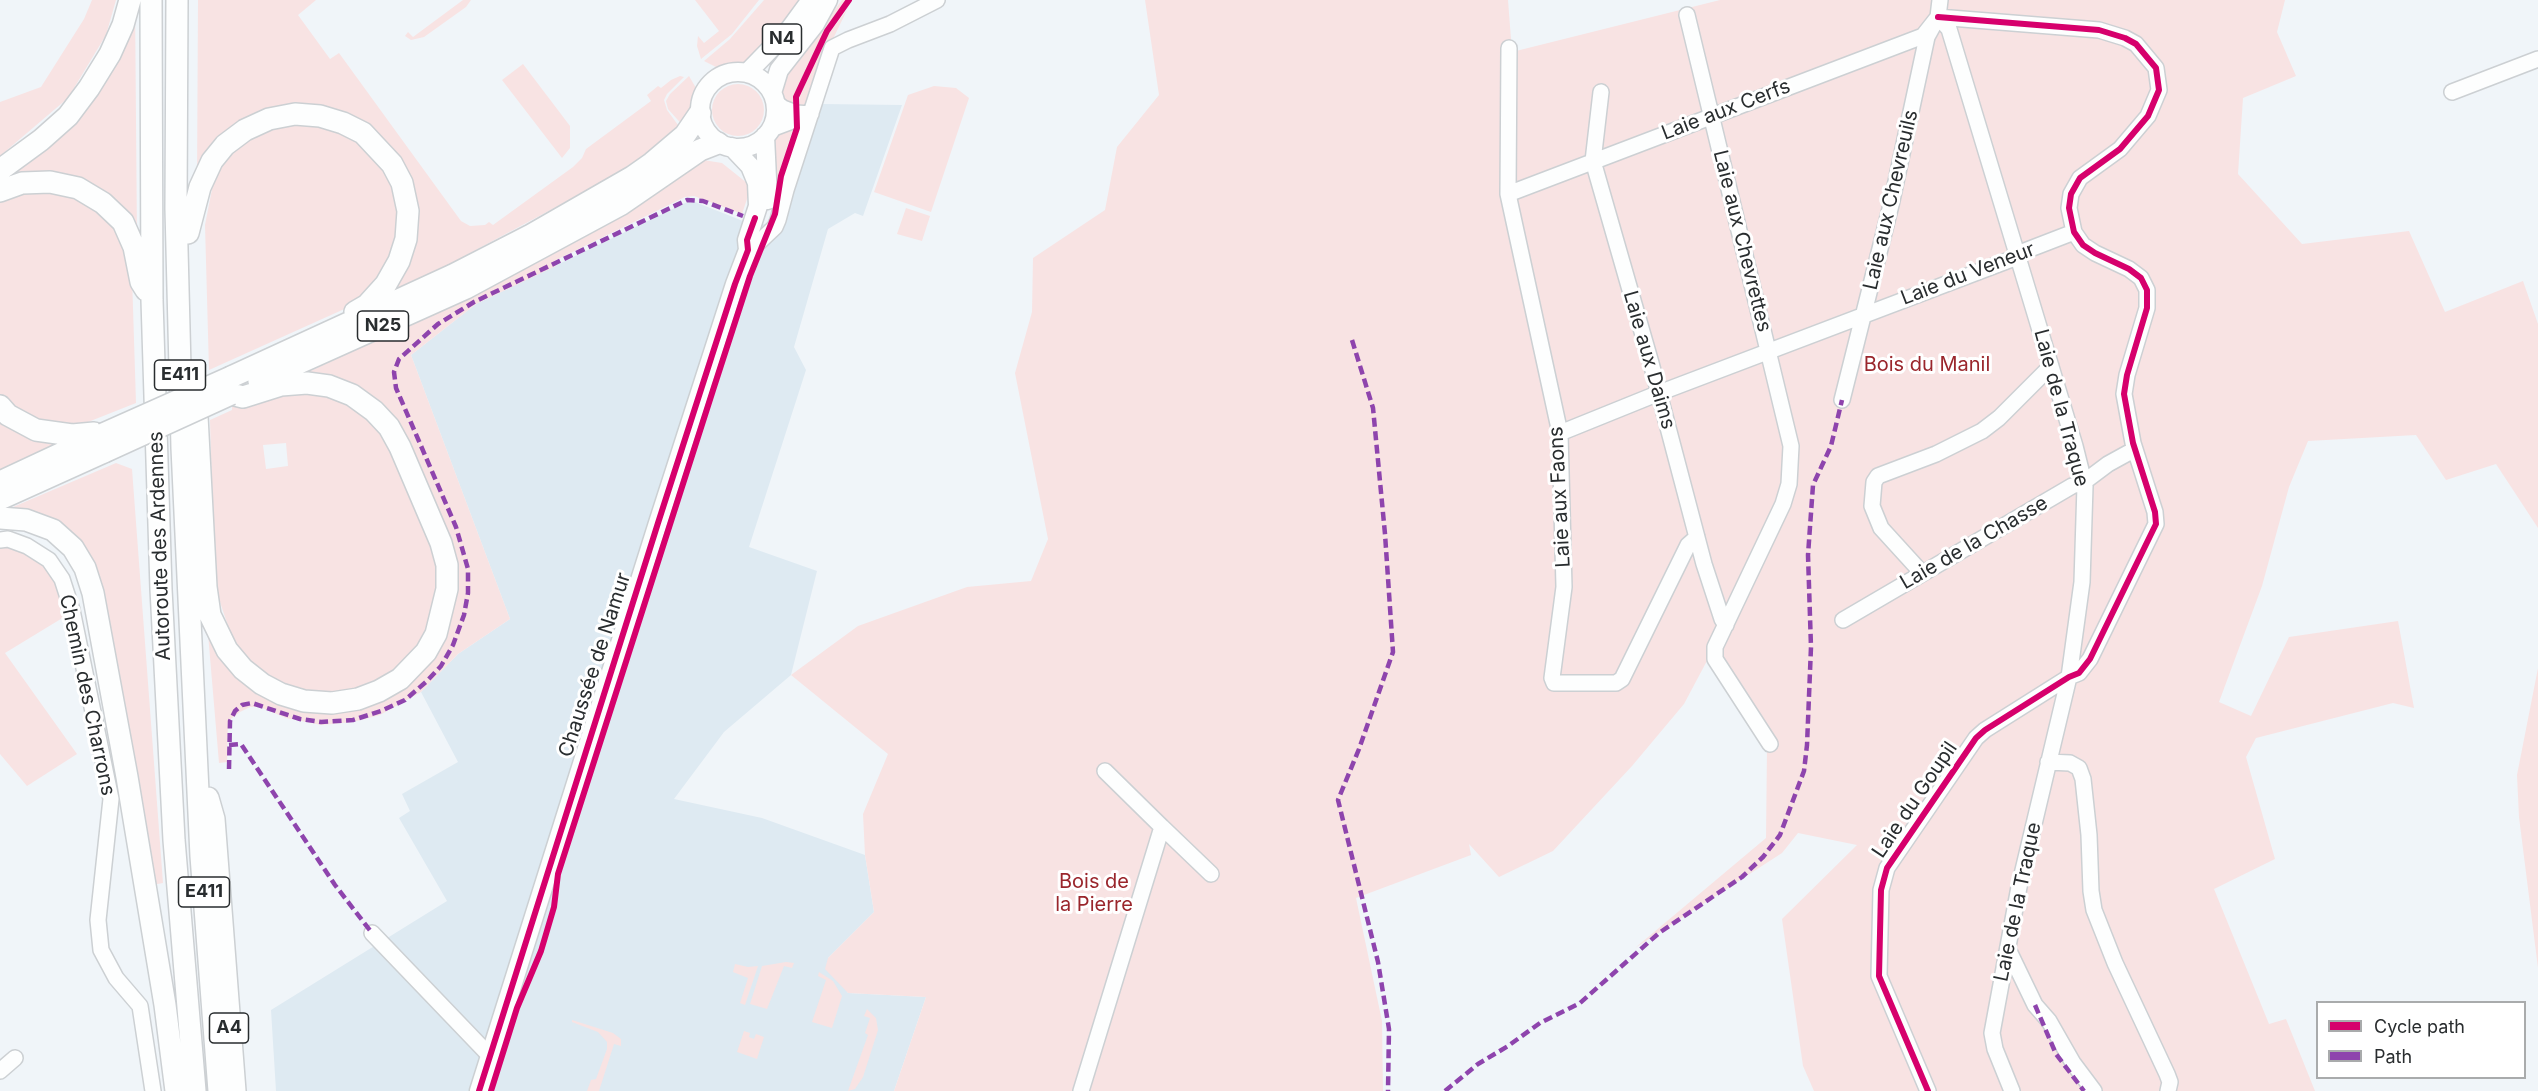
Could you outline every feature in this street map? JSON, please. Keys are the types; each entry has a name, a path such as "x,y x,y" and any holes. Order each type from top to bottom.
{"highway":[{"path":"0,170 42,140 68,116 110,54 123,25 130,0"},
{"name":"Autoroute des Ardennes","path":"151,0 152,300 161,578 172,804 195,1091"},
{"name":"Autoroute des Ardennes","path":"177,0 176,209 182,448 195,749 219,1091"},
{"path":"187,0 191,400 208,798 225,1031 217,1068"},
{"name":"N25","path":"231,385 351,322 463,270 531,235 632,177 685,135 700,113"},
{"path":"188,233 200,187 212,161 225,145 245,130 268,119 295,114 320,116 343,123 363,133 392,164 402,183 408,211 406,238 399,261 386,284 367,305 354,312 351,322"},
{"name":"N25","path":"0,499 104,443 231,385 466,288 620,205 700,150 725,145"},
{"path":"0,190 22,183 50,182 78,188 103,203 123,222 134,247 141,282 152,300"},
{"path":"191,400 197,416 206,587 210,615 226,650 243,669 262,684 281,694 304,701 332,703 358,699 379,691 400,679 426,652 436,634 447,589 447,565 441,543 400,447 389,427 374,411 352,395 329,386 307,383 281,384 243,397 231,385"},
{"path":"0,406 8,415 36,430 72,435 88,432 104,443"},
{"name":"N25","path":"0,482 104,443"},
{"path":"0,518 26,520 53,530 73,548 85,568 93,593 127,777 165,1005 176,1091"},
{"name":"A4","path":"208,798 214,819 235,1091"}],"main road":[{"name":"N4","path":"747,73 789,30 811,0"},
{"name":"Chaussée de Namur","path":"479,1091 733,291 753,247 767,204 768,132 776,111 774,97 779,70 815,24 828,0"},
{"name":"N4","path":"700,113 702,96 711,82 724,74 747,73 759,78 774,97"},
{"name":"Chaussée de Namur","path":"700,113 704,127 750,166 757,183 758,206 747,240 753,247"},
{"path":"725,145 745,147 768,132"}],"street":[{"path":"753,247 769,234 778,220 832,48 848,39 890,24 937,0"},
{"name":"Laie aux Chevreuils","path":"1842,400 1891,205 1927,37 1938,17 1940,0"},
{"name":"Laie aux Chevrettes","path":"1687,15 1790,434 1791,469 1784,504 1715,647 1715,659 1770,744"},
{"path":"1938,17 2099,30 2136,44 2156,68 2159,90 2148,116 2120,149 2085,173 2074,185 2069,208 2074,232"},
{"name":"Laie aux Cerfs","path":"1508,194 1710,115 1923,36 1938,17"},
{"name":"Laie de la Traque","path":"1938,17 1949,29 2084,482 2082,582 2069,677 2019,887 1992,1033 1995,1048 2012,1091"},
{"name":"Laie aux Faons","path":"1509,48 1508,194 1560,433 1564,587 1552,678 1554,683 1616,684 1622,679 1688,545 1697,537"},
{"path":"2452,92 2538,59"},
{"name":"Laie aux Daims","path":"1601,92 1593,161 1697,537 1726,625"},
{"path":"774,97 783,108 796,113 811,114"},
{"path":"768,132 811,114"},
{"name":"Laie du Veneur","path":"1560,433 2012,259 2017,254 2074,232"},
{"name":"Laie du Goupil","path":"1928,1091 1879,976 1881,890 1887,868 1976,738 1985,730 2079,673 2090,659 2156,524 2153,504 2136,453 2124,394 2127,375 2147,308 2147,290 2134,273 2095,254 2083,245 2074,232"},
{"path":"1922,573 1881,528 1872,506 1874,482 1878,476 1936,454 1982,431 1999,418 2051,366"},
{"name":"Laie de la Chasse","path":"1844,620 2072,486 2084,482 2108,464 2128,453 2136,453"},
{"name":"Chemin des Charrons","path":"0,540 8,539 27,546 50,560 62,579 72,610 111,799 98,920 101,950 116,978 140,1006 153,1091"},
{"path":"2048,762 2070,763 2079,768 2083,779 2089,835 2090,880 2094,910 2115,963 2167,1074 2170,1082 2169,1091"},
{"path":"1105,771 1211,874"},
{"path":"1081,1091 1162,827"},
{"path":"372,933 490,1056"},
{"path":"2008,949 2035,1005 2049,1021 2073,1063 2094,1091"},
{"path":"0,1071 15,1058"}],"shaded area":[{"path":"822,104 902,105 863,216 855,213 828,229 794,347 806,370 749,547 817,571 791,675 724,732 674,799 762,818 865,855 874,912 828,958 848,993 926,997 894,1091 276,1091 271,1010 447,901 399,818 410,811 402,794 458,762 421,692 458,654 510,619 411,355 476,304 685,203 695,202 743,221 777,226"}],"green space":[{"path":"92,0 116,0 106,35 68,98 0,156 0,102 41,87 84,19"},
{"path":"198,0 316,0 298,15 330,59 339,53 461,221 470,226 485,225 489,222 493,225 573,167 582,158 586,149 651,101 647,95 658,86 661,88 680,76 684,77 664,100 667,110 681,129 643,158 558,206 442,268 387,294 401,268 395,157 303,105 280,105 261,112 197,182"},
{"path":"463,0 471,0 466,7 424,37 411,40 405,36 408,32 413,37"},
{"path":"695,0 759,0 732,34 701,59 697,46 698,36 704,43 719,31"},
{"path":"764,0 801,0 786,23 745,65 716,67 704,61 730,39"},
{"path":"842,0 846,0 826,27 794,95 792,109 785,104 782,97 782,85 786,74"},
{"name":"Bois du Manil","path":"1145,0 1508,0 1512,52 1720,0 2285,0 2277,32 2296,76 2243,98 2238,174 2302,244 2409,231 2445,312 2523,281 2538,324 2538,528 2496,464 2446,480 2416,435 2308,441 2289,487 2262,586 2219,702 2251,716 2289,637 2398,621 2414,708 2393,703 2256,738 2246,757 2275,859 2214,889 2269,1024 2286,1019 2315,1091 1814,1091 1803,1066 1782,919 1857,845 1798,833 1782,853 1635,948 1766,838 1767,747 1709,657 1684,704 1632,766 1553,851 1499,877 1469,844 1471,855 1356,898 1382,1021 1383,1091 894,1091 926,997 848,993 825,969 828,958 874,912 865,855 863,814 888,754 791,675 858,626 967,587 1031,581 1048,539 1015,373 1032,312 1033,258 1105,210 1117,147 1159,95"},
{"path":"135,1 137,240 106,199 3,183 0,175 53,136"},
{"path":"847,10 807,105 799,109 800,95 830,32"},
{"path":"523,64 570,126 570,148 562,158 502,80"},
{"path":"689,76 696,88 693,110 685,128 668,109 666,101"},
{"path":"738,84 748,86 756,92 762,100 764,110 762,120 756,128 748,134 738,136 728,134 720,128 714,120 712,110 714,100 720,92 728,86"},
{"path":"934,86 956,88 969,98 931,212 874,192 908,95"},
{"path":"312,124 335,130 352,138 372,155 389,179 397,201 396,243 380,279 351,306 209,370 205,225 214,179 241,145 260,134 285,125"},
{"path":"794,126 777,179 774,206 770,217 774,196 773,139 776,134"},
{"path":"703,160 722,163 747,183 748,196 742,214 694,196 685,197 554,261 556,266 476,304 411,355 510,619 458,654 421,692 380,715 353,722 321,725 286,718 260,707 250,707 228,721 227,762 219,763 207,622 275,698 381,696 452,603 402,436 304,374 466,298 659,191 691,170 694,163"},
{"path":"48,189 80,198 110,221 121,237 132,276 136,403 83,424 47,423 30,417 0,394 0,199 12,194"},
{"path":"906,208 930,216 922,241 897,234"},
{"path":"308,391 344,400 380,429 393,452 431,545 437,570 438,592 432,620 419,646 389,675 371,685 348,692 307,692 269,679 249,663 235,647 219,599 214,565 210,420 232,410 232,407 273,395","holes":["286,443 288,466 266,469 263,445"]},
{"path":"0,412 67,439 0,470"},
{"path":"116,463 132,469 163,883 152,885 91,564 6,510"},
{"path":"0,544 46,563 58,580 69,614 5,653 77,754 27,786 0,754"},
{"path":"2538,668 2538,968 2519,817 2517,775"},
{"path":"794,963 792,968 784,966 767,1009 750,1004 762,966"},
{"path":"735,964 748,967 758,966 745,1005 740,1003 748,978 733,972"},
{"path":"819,972 833,981 842,996 832,1028 812,1022 826,980 818,976"},
{"path":"867,1009 876,1018 878,1030 863,1077 855,1089 848,1091 868,1035 865,1033 870,1018 864,1016"},
{"path":"572,1020 613,1033 621,1039 621,1046 614,1044 599,1091 587,1091 591,1080 596,1079 607,1049 607,1042 598,1032 572,1022"},
{"path":"744,1031 750,1033 749,1037 754,1039 756,1034 764,1037 757,1059 737,1052"}],"marked path":[{"path":"229,769 230,721 235,711 242,705 252,703 300,719 321,722 353,720 405,700 441,666 453,645 464,615 468,593 468,569 456,527 396,388 394,372 399,359 438,324 474,302 687,200 703,201 743,216"},
{"path":"1352,340 1373,408 1393,652 1359,749 1338,800 1378,962 1389,1029 1388,1091"},
{"path":"1445,1091 1478,1064 1540,1023 1580,1003 1659,933 1742,877 1763,857 1780,835 1804,771 1807,745 1811,647 1808,555 1813,485 1831,446 1842,400"},
{"path":"229,745 241,744 335,885 372,933"},
{"path":"2035,1005 2056,1054 2084,1091"}],"cycle path":[{"path":"491,1091 517,1008 541,951 554,907 558,874 714,387 750,276 775,214 781,176 797,128 796,97 827,31 849,0"},
{"path":"1928,1091 1879,976 1881,890 1887,868 1976,738 1985,730 2079,673 2090,659 2156,524 2155,512 2133,443 2124,394 2127,375 2147,308 2147,290 2141,278 2129,269 2083,245 2074,232 2069,208 2071,194 2080,178 2120,149 2148,116 2159,90 2156,68 2136,44 2099,30 1938,17"},
{"path":"479,1091 658,523 748,250 747,240 755,218"}],"park label":[{"name":"Bois de la Pierre","path":"1094,894"}]}
